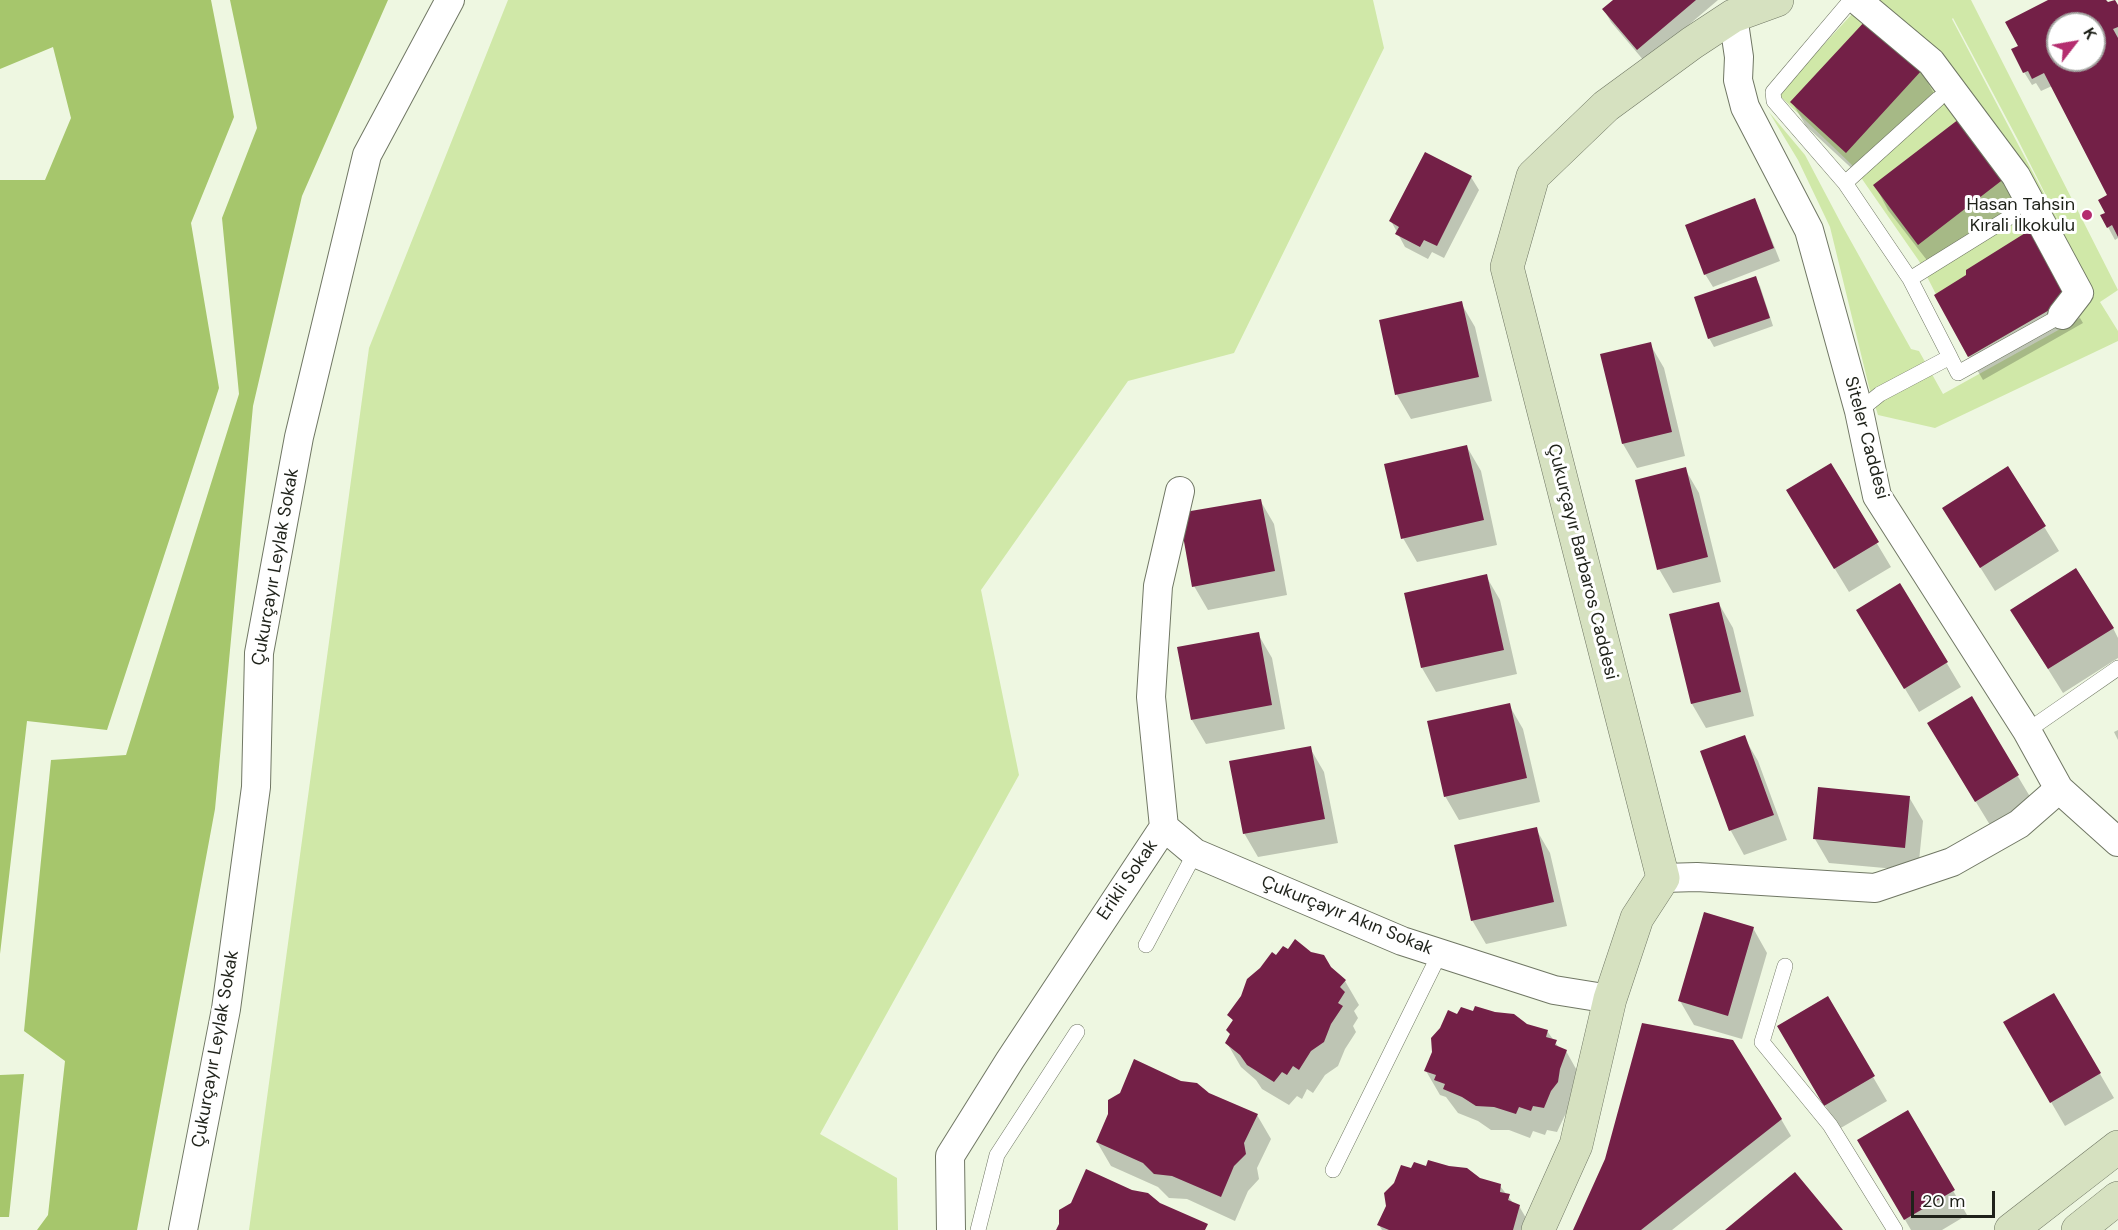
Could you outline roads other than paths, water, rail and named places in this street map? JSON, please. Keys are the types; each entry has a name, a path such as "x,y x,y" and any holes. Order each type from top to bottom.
{"street":[{"name":"Çukurçayır Leylak Sokak","path":"183,1230 226,1009 256,787 259,653 299,437 367,155 450,0"},
{"name":"Çukurçayır Barbaros Caddesi","path":"1663,878 1507,267 1533,176 1606,106 1692,43 1733,16 1777,0"},
{"path":"1857,0 1931,63 2016,176 2079,293 2062,315"},
{"name":"Siteler Caddesi","path":"1733,16 1739,57 1738,80 1745,106 1809,230 1858,411 1878,496 2027,731 2059,789 2118,842"},
{"name":"Erikli Sokak","path":"951,1230 950,1156 1010,1060 1164,827 1150,697 1158,586 1180,491"},
{"path":"1538,1230 1576,1145 1610,999 1638,918 1663,878 1875,888 1952,862 2019,824 2059,789"},
{"name":"Çukurçayır Akın Sokak","path":"1164,827 1195,853 1402,941 1554,990 1610,999"},
{"path":"2011,1230 2118,1147"},
{"path":"2078,1230 2118,1198"}],"lane":[{"path":"1851,0 1773,92 1774,101 1845,183 1910,279 1958,373 2062,315"},
{"path":"1845,183 1938,99"},
{"path":"1910,279 2013,215"},
{"path":"1858,411 1880,394 1950,357"},
{"path":"2027,731 2118,668"},
{"path":"1146,945 1195,853"},
{"path":"1333,1170 1440,953"},
{"path":"1785,966 1762,1042 1830,1125 1895,1230"},
{"path":"978,1230 997,1155 1077,1032"}],"place":[{"name":"Hasan Tahsin Kırali İlkokulu","path":"2087,215"}]}
